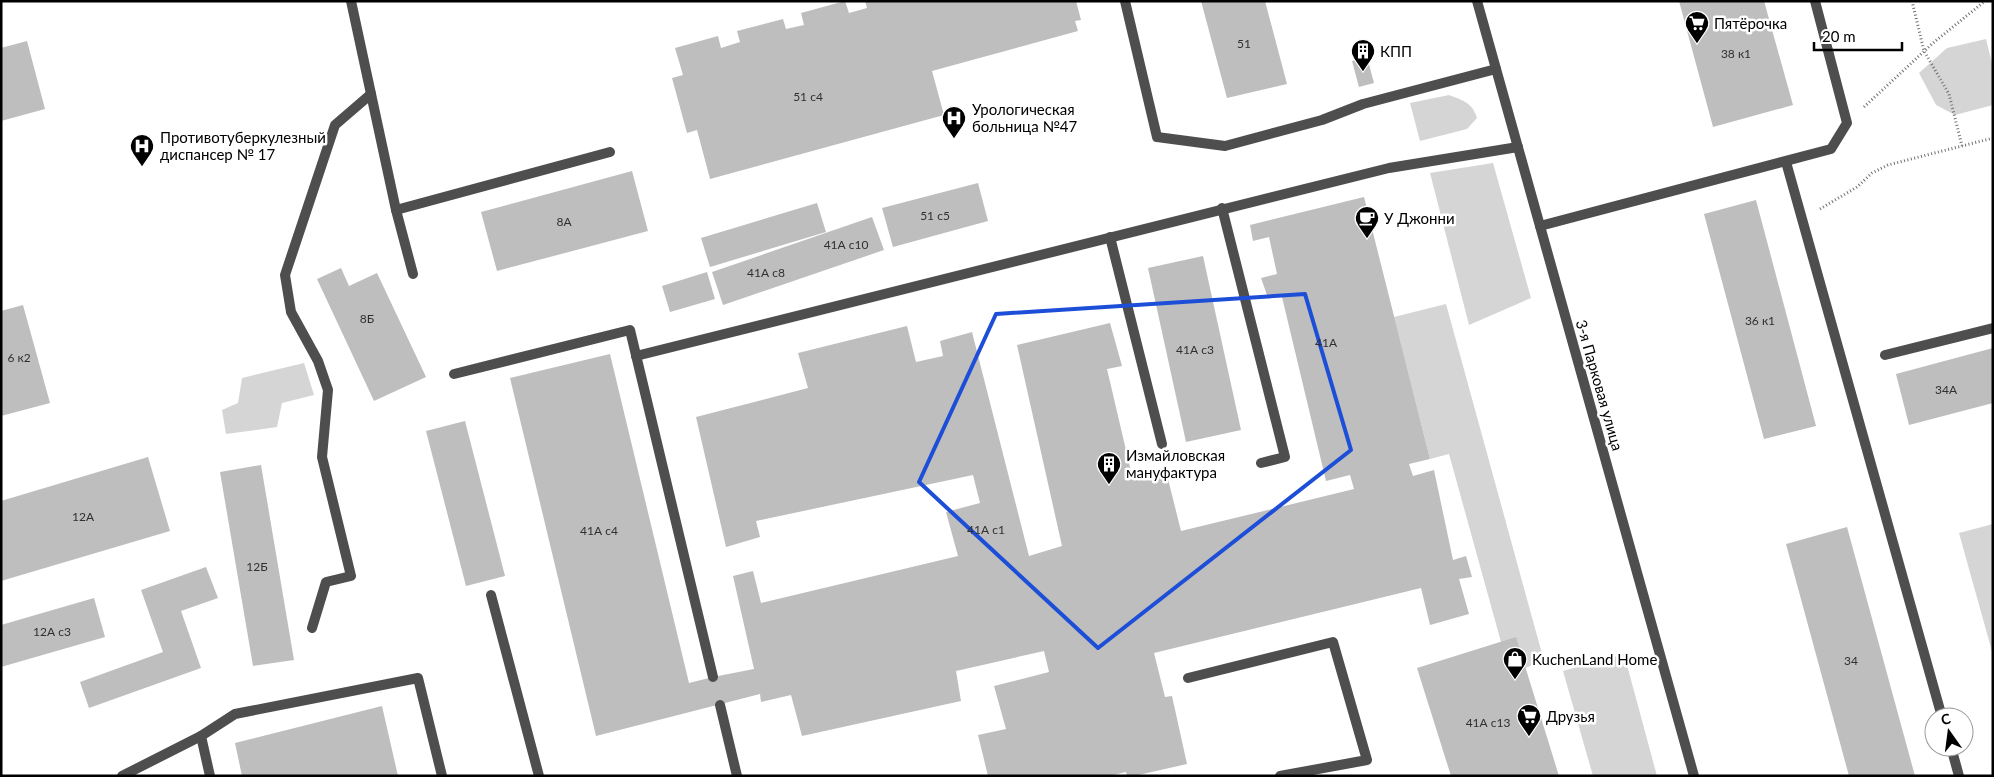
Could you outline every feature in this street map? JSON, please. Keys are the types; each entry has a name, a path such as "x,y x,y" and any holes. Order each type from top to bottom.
{"street":[{"path":"351,1 396,210 413,274"},
{"path":"1124,1 1157,137 1225,146 1322,120 1363,104 1496,69"},
{"name":"3-я Парковая улица","path":"1478,1 1694,776"},
{"path":"1540,226 1831,149 1847,123 1815,1"},
{"path":"312,628 326,582 352,576 322,457 328,390 318,361 291,312 285,275 335,125 371,94"},
{"path":"636,356 1222,208 1389,168 1518,147"},
{"path":"396,210 610,152"},
{"path":"1786,162 1939,707"},
{"path":"1222,208 1285,457 1261,463"},
{"path":"1110,237 1162,444"},
{"path":"1885,355 1993,328"},
{"path":"454,374 630,330 713,677"},
{"path":"491,596 539,776"},
{"path":"1188,678 1333,642 1366,760 1280,776"},
{"path":"122,776 201,736 235,714 418,678 442,776"},
{"path":"720,705 737,776"},
{"path":"201,736 210,776"},
{"path":"1954,757 1959,776"}],"path":[{"path":"1912,1 1924,51 1949,94 1962,146"},
{"path":"1847,123 1924,51 1985,1"},
{"path":"1840,198 1857,187 1872,173 1888,164 1993,138"}],"highlighted area":[{"path":"1305,294 1351,450 1098,648 919,482 996,314"}],"shaded area":[{"path":"1986,39 1993,68 1993,105 1955,115 1936,105 1919,73 1947,48"},
{"path":"1449,95 1470,105 1477,118 1467,129 1420,141 1410,103"},
{"path":"1493,163 1531,298 1469,325 1430,173"},
{"path":"1446,304 1544,661 1525,668 1501,642 1449,454 1430,459 1394,317"},
{"path":"304,363 314,395 282,403 277,427 226,434 222,410 238,403 242,378"},
{"path":"1993,524 1993,655 1959,533"},
{"path":"1624,654 1657,776 1593,776 1563,671"}],"building":[{"path":"845,1 849,13 867,8 865,1 1076,1 1081,20 1075,21 1078,31 932,71 944,115 710,179 697,130 687,133 672,78 683,75 675,48 718,36 721,48 740,42 737,31 783,19 786,29 804,25 801,13"},
{"path":"1201,1 1265,1 1287,84 1227,98"},
{"path":"1679,1 1764,1 1793,105 1713,127"},
{"path":"27,41 45,109 1,121 1,48"},
{"name":"КПП","path":"1367,57 1374,83 1359,87 1352,61"},
{"path":"632,171 648,231 497,271 481,212"},
{"path":"978,183 988,221 893,247 882,208"},
{"path":"1364,197 1430,459 1409,464 1413,476 1434,470 1453,560 1466,556 1472,577 1459,579 1469,614 1430,625 1421,588 1154,653 1165,697 1172,696 1187,764 1134,776 1127,776 1126,772 1109,776 988,776 978,735 1006,729 994,686 1049,672 1044,651 956,671 961,701 802,736 791,695 761,702 760,694 596,736 510,378 610,354 689,683 754,669 733,576 753,571 761,603 958,556 946,512 980,503 973,475 756,521 760,537 726,547 696,417 808,388 798,353 907,326 916,362 943,356 940,341 972,332 1029,556 1062,546 1017,345 1110,323 1122,366 1107,369 1133,480 1166,471 1181,531 1354,489 1350,475 1326,481 1282,297 1268,298 1261,278 1277,274 1269,237 1253,241 1250,225"},
{"path":"1756,200 1816,426 1764,439 1704,214"},
{"path":"817,203 826,232 710,267 701,238"},
{"path":"872,217 884,250 723,305 712,272"},
{"path":"1203,256 1241,430 1186,442 1148,268"},
{"path":"341,268 349,286 377,273 426,377 374,401 317,279"},
{"path":"707,272 715,299 670,312 662,286"},
{"path":"23,305 50,403 1,416 1,311"},
{"path":"1993,348 1993,403 1909,425 1896,374"},
{"path":"465,421 505,576 466,586 426,431"},
{"path":"148,457 170,531 1,581 1,501"},
{"path":"261,465 294,660 253,666 220,472"},
{"path":"1847,527 1915,776 1849,776 1786,544"},
{"path":"206,567 218,598 181,611 201,668 89,708 80,682 163,652 141,590"},
{"path":"94,598 105,637 1,667 1,625"},
{"path":"1516,637 1559,776 1451,776 1417,668"},
{"path":"382,706 398,776 242,776 235,743"}],"place":[{"name":"Пятёрочка","path":"1697,44"},
{"name":"КПП","path":"1363,72"},
{"name":"Урологическая больница №47","path":"954,139"},
{"name":"Противотуберкулезный диспансер № 17","path":"142,167"},
{"name":"У Джонни","path":"1367,239"},
{"name":"Измайловская мануфактура","path":"1109,485"},
{"name":"KuchenLand Home","path":"1515,680"},
{"name":"Друзья","path":"1529,737"}]}
